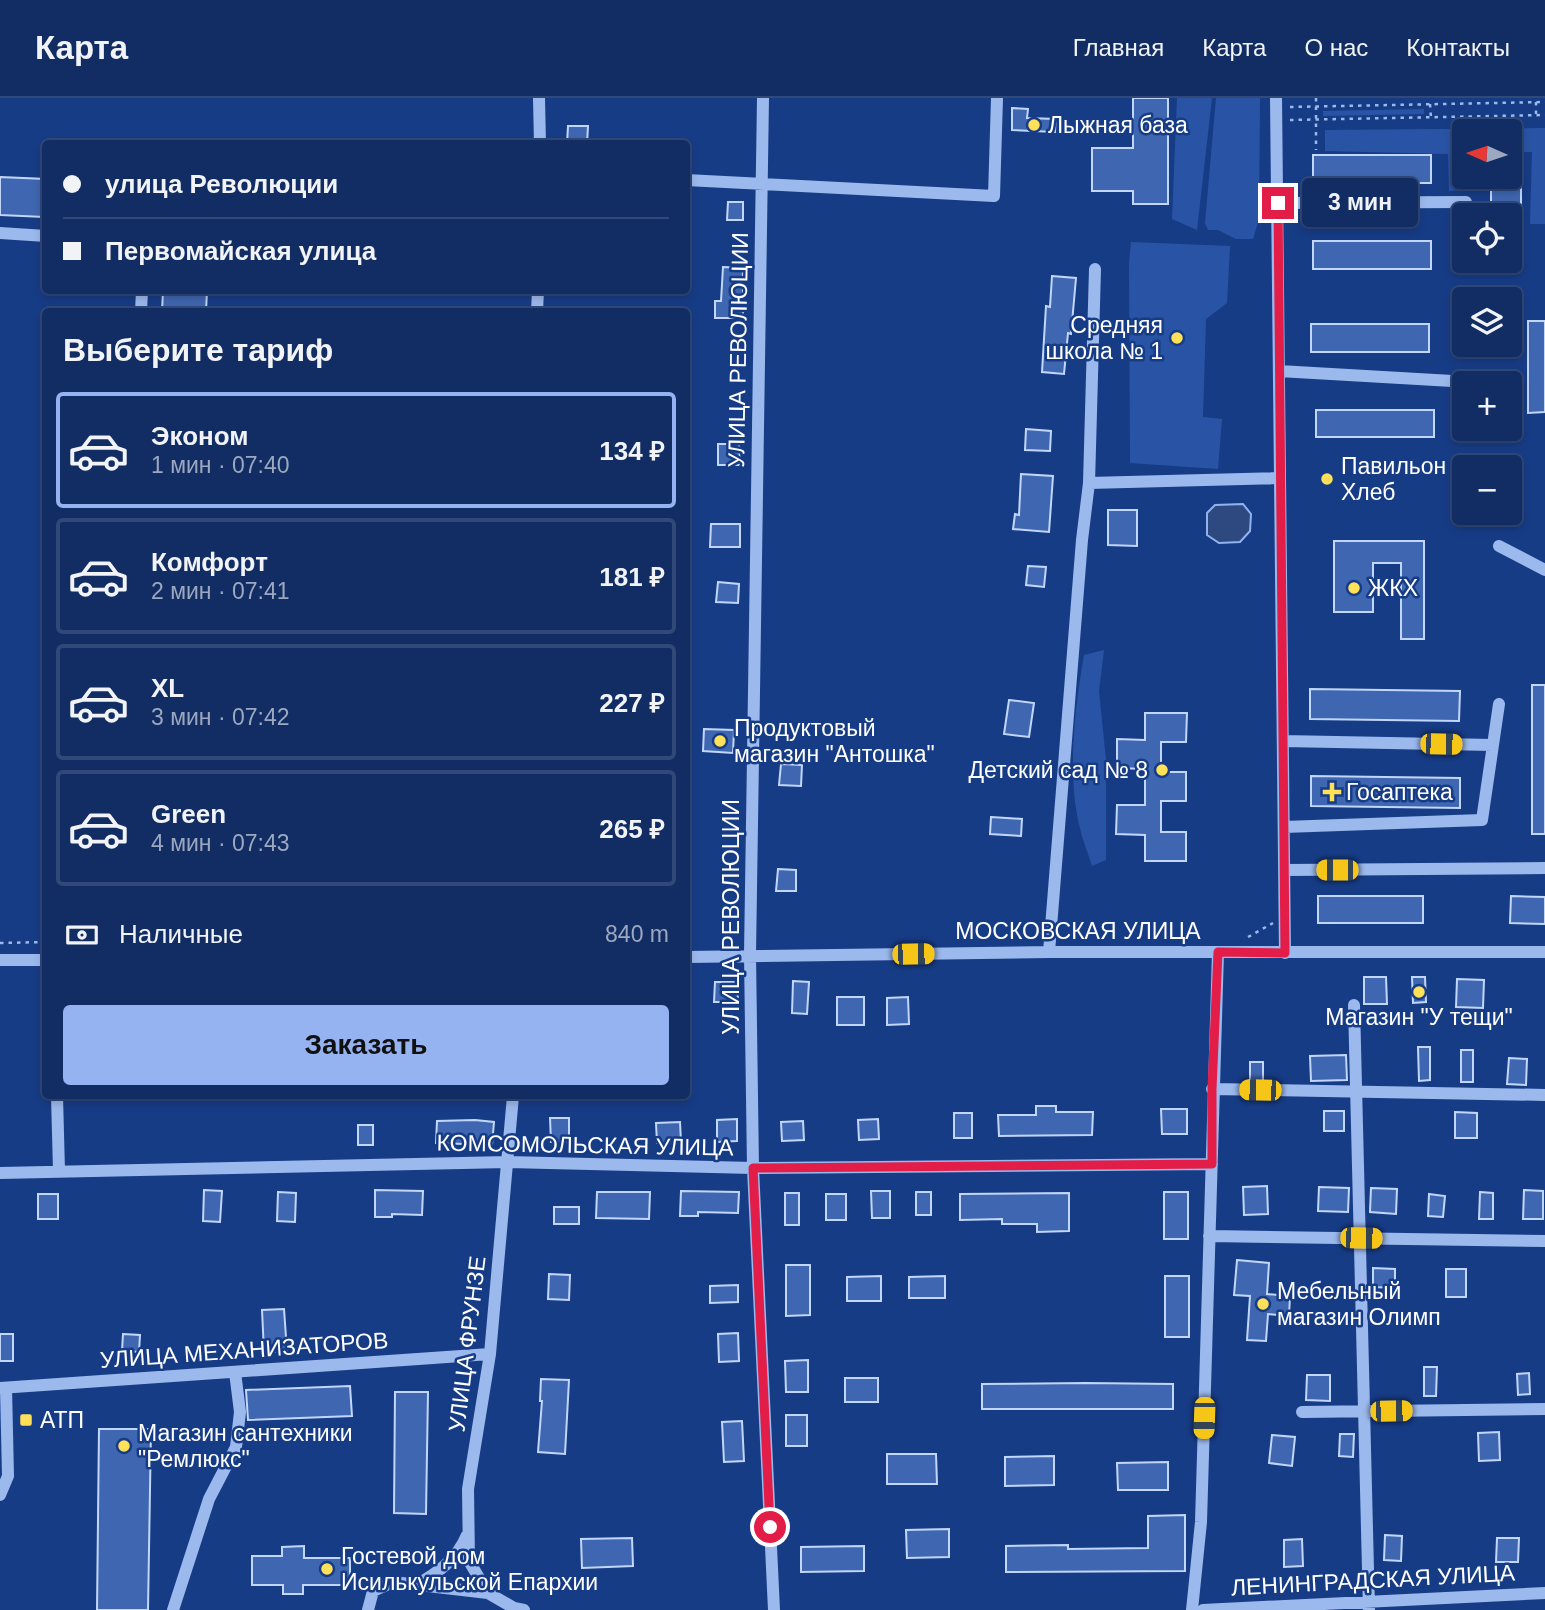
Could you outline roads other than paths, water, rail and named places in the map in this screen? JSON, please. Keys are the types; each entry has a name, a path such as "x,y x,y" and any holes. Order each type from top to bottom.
{"street":[{"path":"539,98 540,140"},
{"name":"УЛИЦА РЕВОЛЮЦИИ","path":"763,98 750,956 753,1168 774,1610"},
{"path":"690,180 994,196 997,98"},
{"path":"1276,109 1285,953"},
{"path":"1278,203 1466,202"},
{"path":"0,233 42,236"},
{"path":"1049,952 1081,551 1089,483 1095,270"},
{"path":"1279,371 1452,381"},
{"path":"1089,483 1280,478"},
{"path":"1499,546 1545,570"},
{"path":"1284,827 1482,820 1499,704"},
{"path":"1283,741 1493,745"},
{"path":"1284,870 1545,868"},
{"name":"МОСКОВСКАЯ УЛИЦА","path":"690,957 1049,952 1545,952"},
{"path":"1192,1610 1201,1522 1218,952"},
{"path":"0,960 42,960"},
{"path":"1354,1005 1366,1411 1368,1606"},
{"path":"1212,1089 1545,1095"},
{"path":"57,1099 59,1171"},
{"name":"УЛИЦА ФРУНЗЕ","path":"488,1593 469,1561 468,1489 491,1354 513,1099"},
{"name":"КОМСОМОЛЬСКАЯ УЛИЦА","path":"0,1173 508,1162 753,1168 1212,1164"},
{"path":"1209,1236 1545,1241"},
{"name":"УЛИЦА МЕХАНИЗАТОРОВ","path":"3,1388 491,1354"},
{"path":"173,1610 209,1499 236,1447 240,1412 235,1372"},
{"path":"0,1495 8,1476 3,1388"},
{"path":"1302,1412 1545,1409"},
{"path":"416,1586 447,1565 463,1545 469,1530"},
{"path":"368,1610 373,1591 393,1582 488,1593 514,1608 524,1610"},
{"name":"ЛЕНИНГРАДСКАЯ УЛИЦА","path":"1203,1610 1368,1606 1545,1593"}],"place":[{"name":"Лыжная база","path":"1034,125"},
{"name":"Средняя школа № 1","path":"1177,338"},
{"name":"Павильон Хлеб","path":"1327,479"},
{"name":"ЖКХ","path":"1354,588"},
{"name":"Продуктовый магазин \"Антошка\"","path":"720,741"},
{"name":"Детский сад № 8","path":"1162,770"},
{"name":"Госаптека","path":"1332,792"},
{"name":"Магазин \"У тещи\"","path":"1419,992"},
{"name":"Мебельный магазин Олимп","path":"1263,1304"},
{"name":"АТП","path":"26,1420"},
{"name":"Магазин сантехники \"Ремлюкс\"","path":"124,1446"},
{"name":"Гостевой дом Исилькульской Епархии","path":"327,1569"}]}
